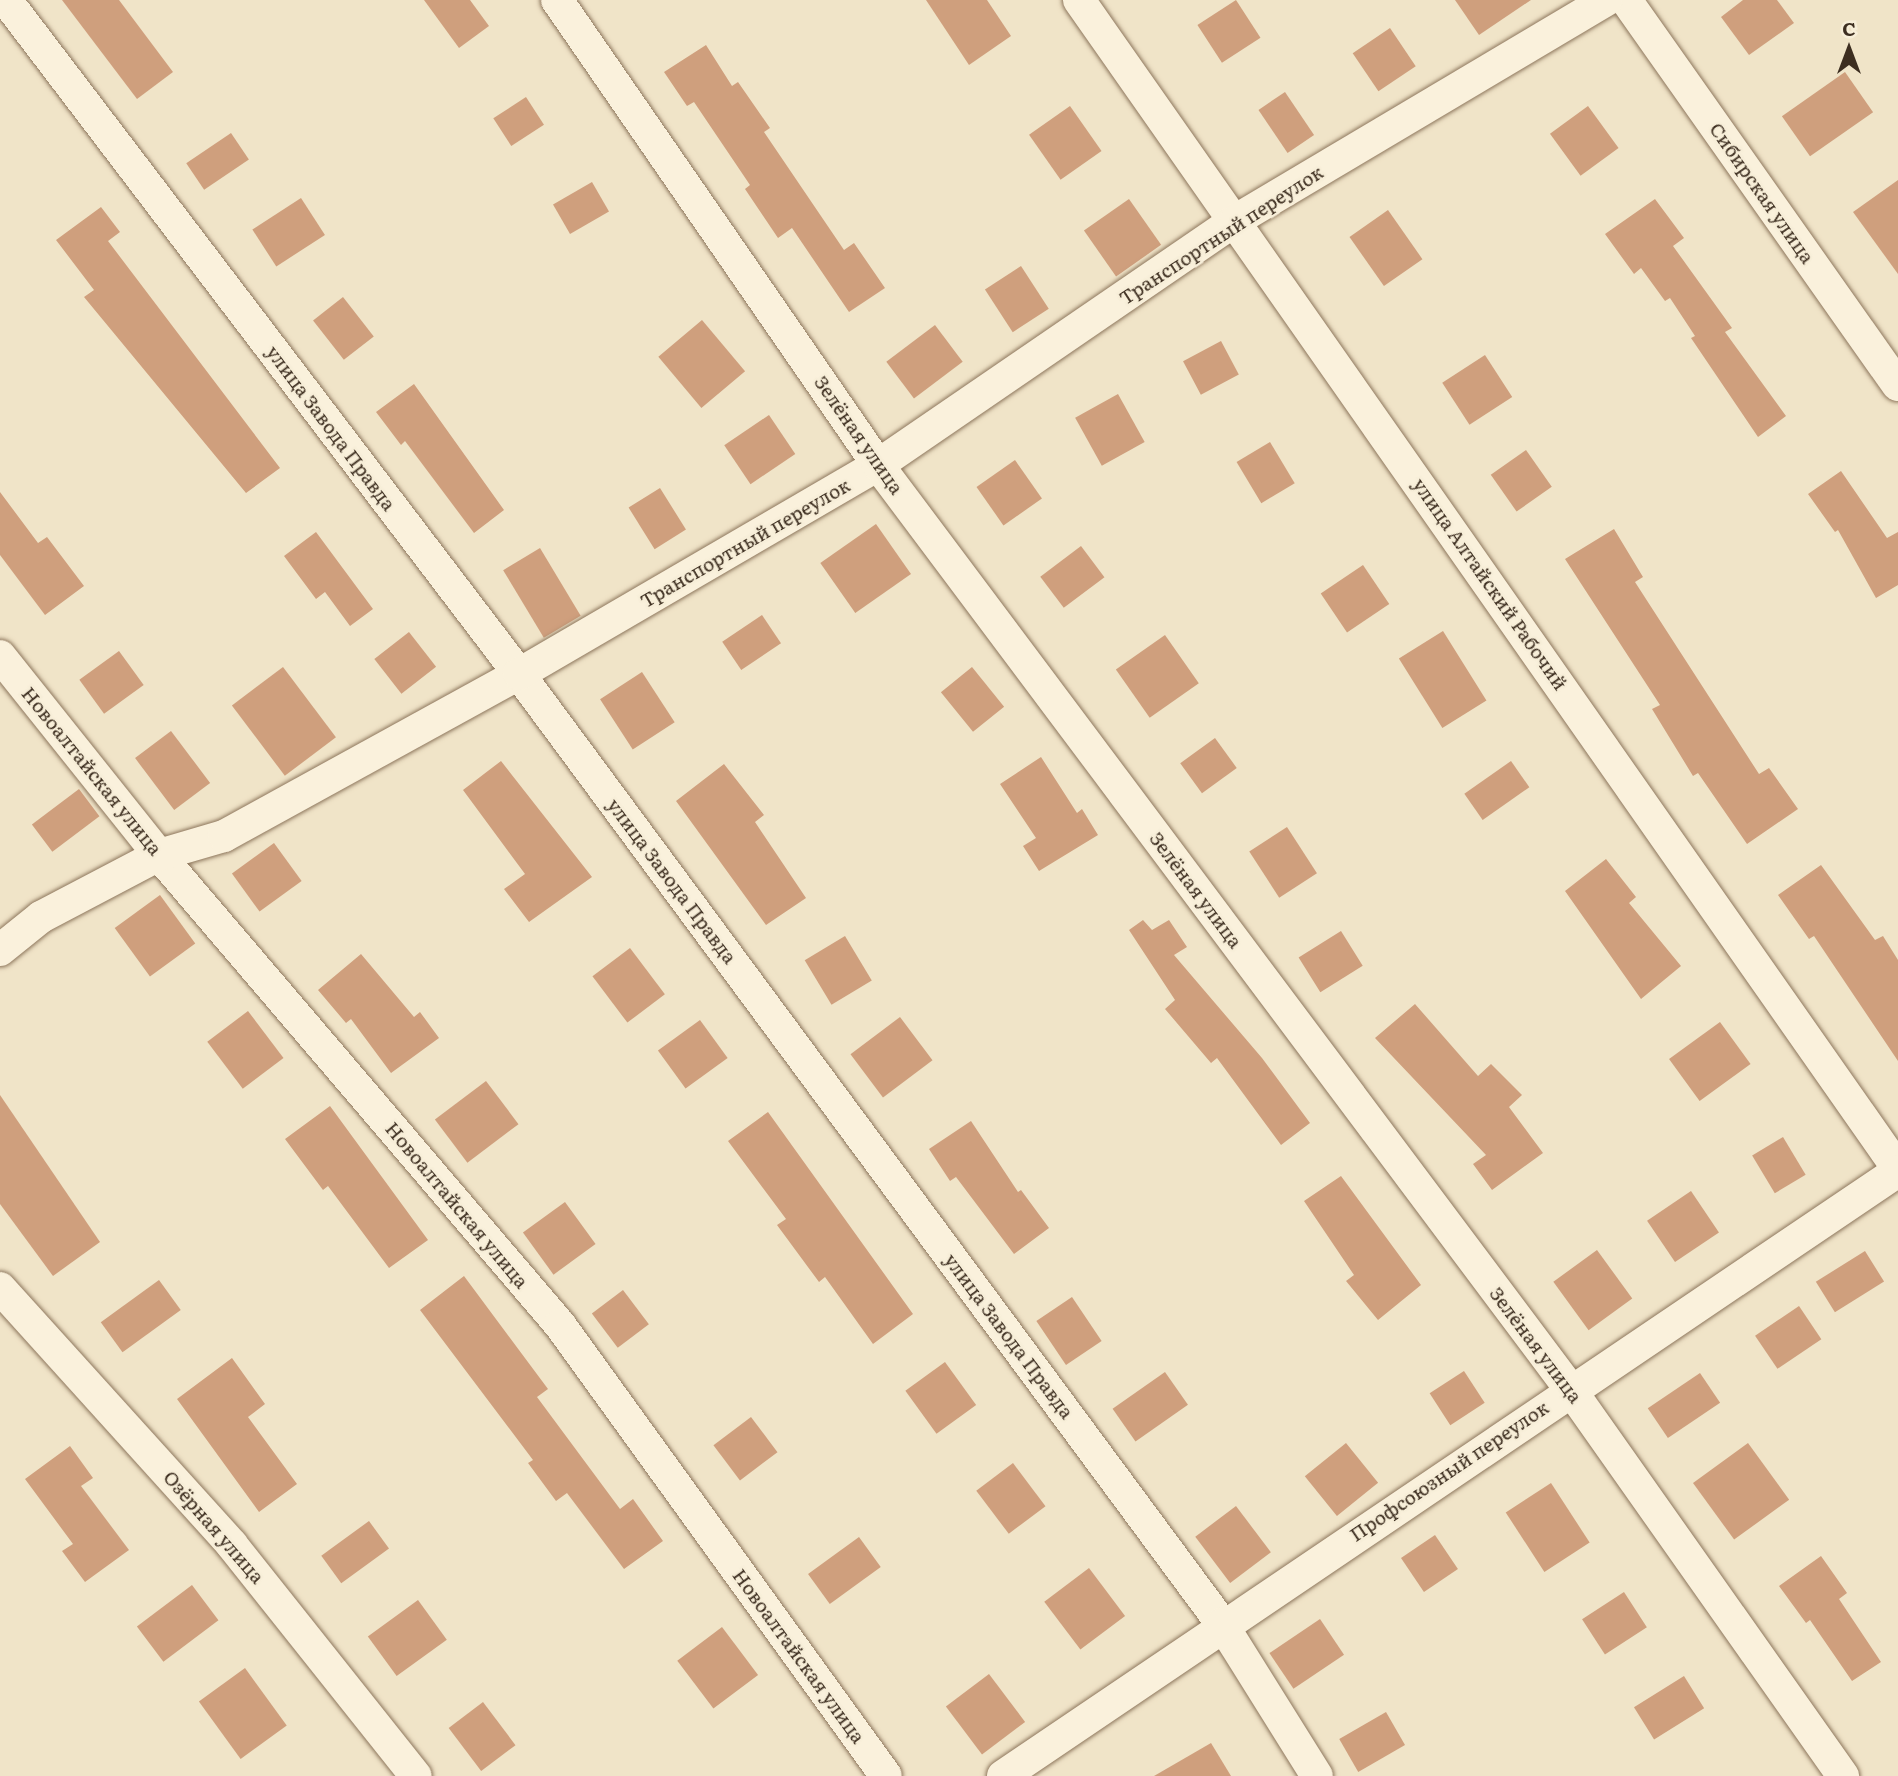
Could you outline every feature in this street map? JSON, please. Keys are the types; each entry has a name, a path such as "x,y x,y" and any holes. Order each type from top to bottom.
{"street":[{"name":"улица Завода Правда","path":"6,0 519,674 1222,1624 1317,1776"},
{"name":"Зелёная улица","path":"557,0 878,465 1570,1389 1843,1776"},
{"name":"улица Алтайский Рабочий","path":"1079,0 1237,220 1898,1170"},
{"name":"Транспортный переулок","path":"0,950 41,917 159,855 224,836 519,674 878,465 1237,220 1607,0"},
{"name":"Сибирская улица","path":"1626,0 1898,385"},
{"name":"Новоалтайская улица","path":"0,656 159,855 559,1325 886,1776"},
{"name":"Профсоюзный переулок","path":"1003,1776 1222,1624 1898,1170"},
{"name":"Озёрная улица","path":"0,1288 232,1545 416,1776"}],"building":[{"path":"62,0 119,0 173,72 137,99"},
{"path":"424,0 470,0 489,26 459,48"},
{"path":"926,0 987,0 1011,36 969,65"},
{"path":"1236,0 1261,38 1222,63 1197,25"},
{"path":"1455,0 1531,0 1479,35"},
{"path":"1743,0 1777,0 1794,23 1749,55 1721,17"},
{"path":"1390,28 1416,66 1378,91 1353,53"},
{"path":"706,45 732,86 738,82 770,128 764,132 844,250 854,243 885,288 849,312 792,228 778,238 745,189 750,185 694,102 687,106 664,72"},
{"path":"1845,72 1873,112 1810,156 1782,116"},
{"path":"1285,92 1314,135 1288,153 1258,110"},
{"path":"526,97 544,125 511,146 493,118"},
{"path":"1070,106 1102,151 1061,180 1029,135"},
{"path":"1588,106 1619,148 1581,176 1550,134"},
{"path":"231,133 249,160 204,190 186,163"},
{"path":"1898,180 1898,274 1853,212"},
{"path":"592,182 609,211 570,234 553,204"},
{"path":"301,198 325,235 276,266 252,230"},
{"path":"1129,199 1161,245 1116,276 1084,231"},
{"path":"1655,199 1684,238 1673,246 1732,328 1725,332 1786,416 1758,437 1691,338 1695,336 1670,298 1665,301 1641,268 1634,274 1605,234"},
{"path":"101,207 120,232 108,241 280,468 246,493 84,297 94,290 56,240"},
{"path":"1388,210 1422,259 1384,286 1349,237"},
{"path":"1021,266 1049,309 1013,332 985,289"},
{"path":"343,297 374,336 344,360 313,320"},
{"path":"702,320 745,371 701,408 658,357"},
{"path":"935,325 963,362 914,398 886,362"},
{"path":"1221,341 1239,375 1201,395 1183,361"},
{"path":"1485,355 1512,397 1469,425 1442,383"},
{"path":"414,384 504,510 474,533 405,441 401,445 376,412"},
{"path":"1118,394 1145,442 1102,466 1075,418"},
{"path":"769,415 795,454 751,484 724,445"},
{"path":"1270,442 1295,483 1261,503 1237,462"},
{"path":"1526,450 1552,487 1517,512 1491,475"},
{"path":"1015,460 1042,499 1003,525 976,487"},
{"path":"1841,471 1887,538 1898,532 1898,585 1876,598 1838,530 1835,532 1808,494"},
{"path":"660,488 686,530 655,549 629,508"},
{"path":"0,492 38,543 47,537 84,586 45,615 0,555"},
{"path":"876,524 911,574 855,613 820,563"},
{"path":"1614,529 1643,577 1635,582 1759,774 1769,768 1798,809 1747,844 1698,773 1693,776 1652,709 1660,705 1565,559"},
{"path":"316,532 373,609 350,626 325,592 316,599 284,556"},
{"path":"1081,546 1104,577 1064,608 1040,577"},
{"path":"540,548 581,616 544,638 503,570"},
{"path":"1363,565 1389,604 1347,632 1321,594"},
{"path":"762,615 781,643 741,670 722,642"},
{"path":"1443,631 1486,701 1442,728 1399,659"},
{"path":"409,632 436,667 401,694 374,659"},
{"path":"1165,635 1199,683 1150,718 1116,669"},
{"path":"119,651 144,685 104,714 79,680"},
{"path":"283,667 336,737 285,776 232,706"},
{"path":"972,667 1004,707 973,732 941,692"},
{"path":"642,672 675,722 633,750 600,699"},
{"path":"171,731 210,783 174,810 135,758"},
{"path":"1215,738 1237,768 1202,793 1180,763"},
{"path":"1041,757 1077,813 1082,809 1098,835 1039,871 1023,846 1036,838 1000,784"},
{"path":"501,761 592,877 529,922 504,889 525,874 463,790"},
{"path":"1511,761 1529,787 1483,820 1464,794"},
{"path":"724,764 764,815 755,822 806,898 766,925 676,801"},
{"path":"79,789 99,816 52,852 32,825"},
{"path":"1287,827 1317,873 1279,898 1249,852"},
{"path":"274,843 302,881 260,912 232,874"},
{"path":"1606,859 1636,897 1629,903 1681,966 1641,999 1565,891"},
{"path":"1821,865 1875,940 1883,936 1898,960 1898,1061 1814,936 1809,939 1778,895"},
{"path":"160,895 195,944 150,976 115,928"},
{"path":"1143,920 1152,930 1169,920 1187,947 1174,955 1262,1058 1310,1123 1281,1145 1217,1058 1211,1063 1165,1009 1175,1000 1129,930"},
{"path":"1341,931 1363,966 1320,992 1299,957"},
{"path":"845,936 872,981 831,1005 805,960"},
{"path":"630,948 665,994 627,1023 592,976"},
{"path":"361,954 414,1017 420,1012 439,1038 391,1073 351,1019 346,1023 318,990"},
{"path":"1415,1004 1478,1076 1491,1064 1522,1095 1509,1107 1543,1153 1492,1190 1473,1164 1486,1155 1375,1038"},
{"path":"248,1011 284,1058 243,1089 207,1042"},
{"path":"900,1017 932,1060 883,1097 850,1054"},
{"path":"700,1020 728,1058 686,1089 658,1051"},
{"path":"1720,1022 1751,1064 1700,1101 1669,1059"},
{"path":"486,1081 518,1124 467,1163 435,1120"},
{"path":"0,1095 100,1242 53,1276 0,1204"},
{"path":"330,1106 428,1240 389,1268 328,1186 323,1190 285,1139"},
{"path":"768,1112 913,1314 873,1344 825,1277 819,1282 777,1225 786,1219 728,1141"},
{"path":"971,1121 1018,1192 1021,1190 1049,1228 1014,1254 956,1177 950,1181 929,1149"},
{"path":"1783,1137 1806,1175 1775,1193 1752,1156"},
{"path":"1341,1176 1421,1285 1378,1320 1346,1281 1354,1275 1304,1201"},
{"path":"1691,1191 1719,1232 1675,1262 1647,1221"},
{"path":"565,1202 596,1244 553,1275 523,1233"},
{"path":"1597,1250 1632,1299 1589,1330 1553,1282"},
{"path":"1865,1251 1884,1282 1835,1312 1816,1282"},
{"path":"464,1276 548,1389 537,1397 620,1509 633,1499 663,1541 624,1569 567,1493 556,1501 528,1463 533,1460 420,1310"},
{"path":"159,1280 181,1310 122,1352 101,1322"},
{"path":"623,1290 649,1324 618,1348 592,1313"},
{"path":"1072,1297 1102,1341 1066,1365 1036,1321"},
{"path":"1799,1306 1821,1339 1777,1369 1755,1336"},
{"path":"232,1358 265,1404 248,1417 297,1484 259,1512 177,1399"},
{"path":"945,1362 976,1405 937,1434 905,1391"},
{"path":"1464,1371 1485,1403 1450,1425 1430,1393"},
{"path":"1165,1372 1188,1405 1136,1441 1113,1409"},
{"path":"1700,1373 1720,1403 1668,1438 1648,1408"},
{"path":"751,1417 777,1452 740,1480 713,1445"},
{"path":"1346,1443 1378,1483 1337,1516 1305,1476"},
{"path":"1748,1443 1789,1500 1734,1540 1693,1483"},
{"path":"70,1446 93,1478 81,1486 129,1550 85,1582 62,1551 73,1544 25,1479"},
{"path":"1013,1463 1045,1506 1009,1534 976,1491"},
{"path":"1551,1483 1590,1543 1544,1572 1506,1512"},
{"path":"1236,1506 1271,1552 1230,1583 1195,1537"},
{"path":"369,1521 389,1549 341,1583 321,1556"},
{"path":"1435,1535 1458,1569 1424,1592 1401,1558"},
{"path":"859,1537 881,1567 830,1604 808,1574"},
{"path":"1821,1556 1847,1593 1839,1599 1881,1662 1852,1681 1810,1620 1806,1623 1779,1586"},
{"path":"1089,1568 1125,1616 1080,1650 1044,1602"},
{"path":"192,1585 218,1620 163,1662 137,1627"},
{"path":"1624,1592 1647,1627 1605,1654 1582,1619"},
{"path":"418,1600 447,1640 397,1676 368,1636"},
{"path":"1320,1619 1344,1655 1293,1689 1269,1653"},
{"path":"722,1627 758,1675 713,1709 677,1661"},
{"path":"245,1668 287,1725 241,1759 199,1702"},
{"path":"989,1674 1025,1722 982,1754 946,1706"},
{"path":"1684,1676 1704,1708 1654,1739 1634,1707"},
{"path":"483,1702 515,1745 481,1771 449,1728"},
{"path":"1386,1712 1405,1745 1358,1772 1339,1739"},
{"path":"1211,1743 1231,1776 1154,1776"}]}
